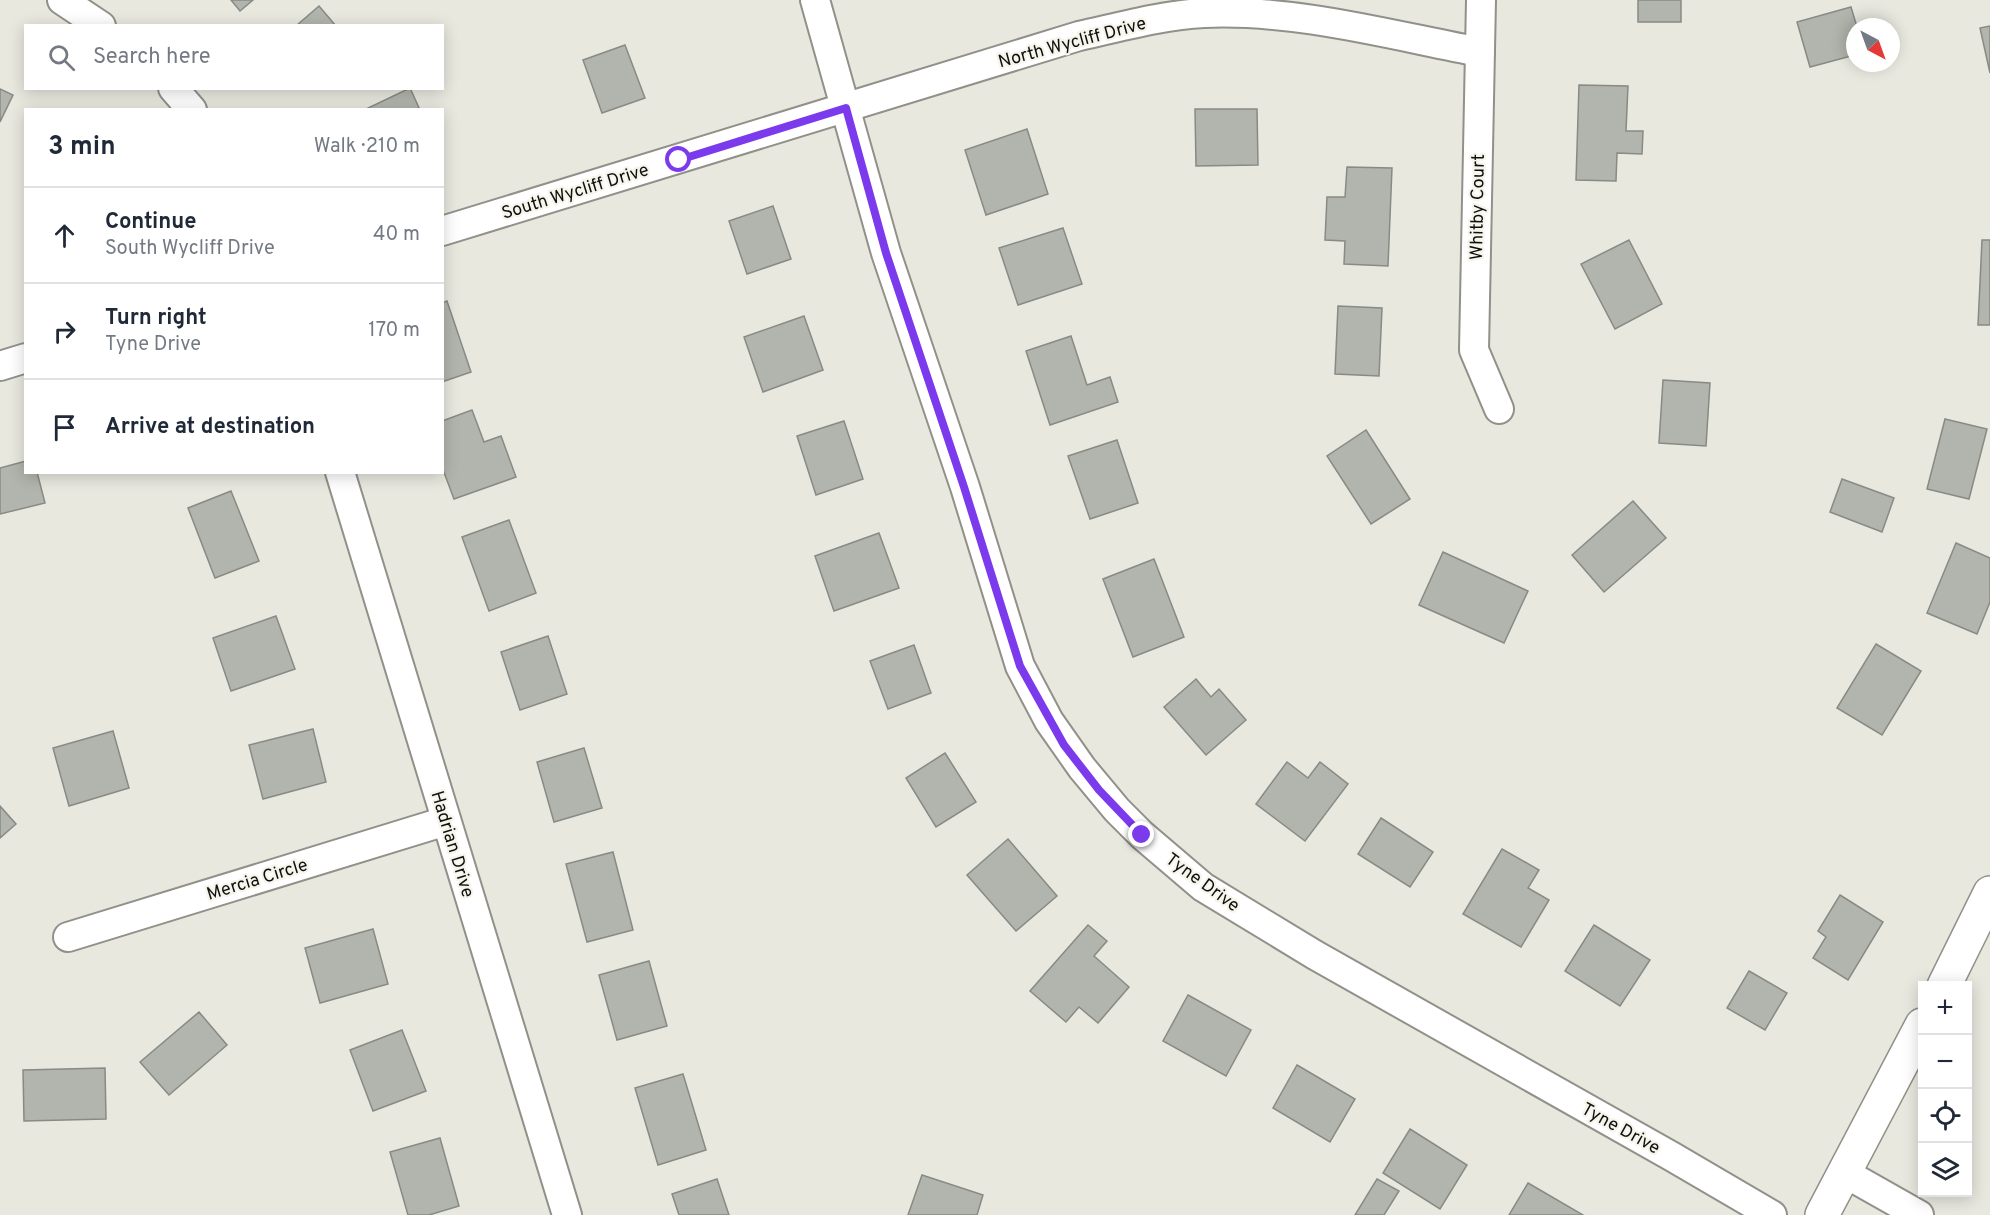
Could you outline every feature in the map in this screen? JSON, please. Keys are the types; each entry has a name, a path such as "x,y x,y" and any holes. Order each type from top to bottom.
{"street":[{"path":"62,0 98,24"},
{"name":"Tyne Drive","path":"815,0 886,253 964,487 1020,666 1064,745 1099,790 1142,835 1203,887 1315,955 1772,1215"},
{"name":"Whitby Court","path":"1481,0 1474,350 1499,409"},
{"name":"North Wycliff Drive","path":"846,108 1078,36 1148,20 1203,13 1261,14 1315,20 1480,52"},
{"path":"175,90 190,108"},
{"name":"South Wycliff Drive","path":"444,230 846,108"},
{"path":"0,366 24,359"},
{"name":"Hadrian Drive","path":"341,474 567,1215"},
{"name":"Mercia Circle","path":"68,937 446,821"},
{"path":"1946,981 1990,893"},
{"path":"1822,1215 1918,1034"},
{"path":"1844,1172 1919,1215"}],"building":[{"path":"231,0 253,0 240,11"},
{"path":"1638,0 1681,0 1681,22 1638,22"},
{"path":"319,6 334,24 298,24"},
{"path":"1851,7 1854,18 1846,18 1846,57 1810,67 1797,22"},
{"path":"1990,26 1990,73 1980,28"},
{"path":"625,45 645,98 602,113 583,60"},
{"path":"1579,85 1628,86 1626,131 1643,131 1642,154 1617,153 1616,181 1576,180"},
{"path":"0,89 13,95 0,122"},
{"path":"406,90 411,90 419,108 368,108"},
{"path":"1195,109 1257,109 1258,165 1196,166"},
{"path":"1027,129 1048,194 986,215 965,150"},
{"path":"1347,167 1392,168 1388,266 1344,264 1345,241 1325,240 1327,197 1345,197"},
{"path":"773,206 791,259 747,274 729,221"},
{"path":"1063,228 1082,284 1018,305 999,248"},
{"path":"1629,240 1662,304 1615,329 1581,264"},
{"path":"1982,240 1990,240 1990,325 1978,325"},
{"path":"447,301 471,372 444,381 444,302"},
{"path":"1338,306 1382,308 1379,376 1335,374"},
{"path":"804,316 823,370 763,392 744,337"},
{"path":"1071,336 1087,385 1110,377 1118,402 1050,425 1026,351"},
{"path":"1663,380 1710,383 1706,446 1659,443"},
{"path":"472,410 484,442 501,436 516,477 454,499 444,472 444,420"},
{"path":"1945,419 1987,429 1969,499 1927,489"},
{"path":"844,421 863,479 816,495 797,436"},
{"path":"1366,430 1410,499 1371,524 1327,456"},
{"path":"1117,440 1138,503 1090,519 1068,456"},
{"path":"24,462 24,474 38,474 45,503 0,514 0,468"},
{"path":"1842,479 1894,498 1882,532 1830,512"},
{"path":"231,491 259,561 215,578 188,508"},
{"path":"1633,501 1666,538 1604,592 1572,555"},
{"path":"509,520 536,593 489,611 462,537"},
{"path":"879,533 899,588 834,611 815,556"},
{"path":"1956,543 1990,558 1990,602 1977,634 1927,613"},
{"path":"1443,552 1528,591 1504,643 1419,605"},
{"path":"1154,559 1184,637 1133,657 1103,579"},
{"path":"276,616 295,669 231,691 213,638"},
{"path":"548,636 567,694 520,710 501,652"},
{"path":"1876,644 1921,671 1882,735 1837,708"},
{"path":"914,645 931,693 888,709 870,661"},
{"path":"1196,679 1211,697 1219,689 1246,720 1206,755 1164,707"},
{"path":"313,729 326,782 263,799 249,745"},
{"path":"113,731 129,788 69,806 53,748"},
{"path":"584,748 602,808 554,822 537,762"},
{"path":"945,753 976,802 936,827 906,778"},
{"path":"1287,762 1308,778 1320,762 1348,784 1305,841 1256,804"},
{"path":"0,806 16,824 0,838"},
{"path":"1381,818 1433,852 1410,887 1358,854"},
{"path":"1008,839 1057,896 1016,931 967,875"},
{"path":"1502,849 1539,870 1528,888 1549,900 1521,947 1463,914"},
{"path":"613,852 633,930 587,942 566,864"},
{"path":"1840,895 1883,922 1848,980 1813,958 1826,937 1818,931"},
{"path":"1088,925 1107,941 1094,956 1129,987 1098,1023 1079,1007 1066,1022 1030,991"},
{"path":"1594,925 1650,960 1620,1006 1565,971"},
{"path":"373,929 388,984 320,1003 305,948"},
{"path":"649,961 667,1026 617,1040 599,975"},
{"path":"1749,971 1787,993 1765,1030 1727,1008"},
{"path":"1188,995 1251,1030 1226,1076 1163,1041"},
{"path":"199,1012 227,1045 169,1095 140,1062"},
{"path":"402,1030 426,1091 373,1111 350,1050"},
{"path":"1297,1065 1355,1099 1330,1142 1273,1108"},
{"path":"105,1068 106,1119 24,1121 23,1070"},
{"path":"683,1074 706,1150 658,1165 635,1088"},
{"path":"1410,1129 1467,1165 1440,1209 1383,1173"},
{"path":"440,1138 459,1206 429,1215 408,1215 390,1152"},
{"path":"922,1175 983,1195 977,1215 908,1215"},
{"path":"717,1179 729,1215 679,1215 672,1194"},
{"path":"1377,1179 1399,1191 1384,1215 1355,1215"},
{"path":"1528,1183 1583,1215 1509,1215"}],"route":[{"path":"679,160 846,108 886,253 964,487 1020,666 1064,745 1099,790 1142,835"}]}
